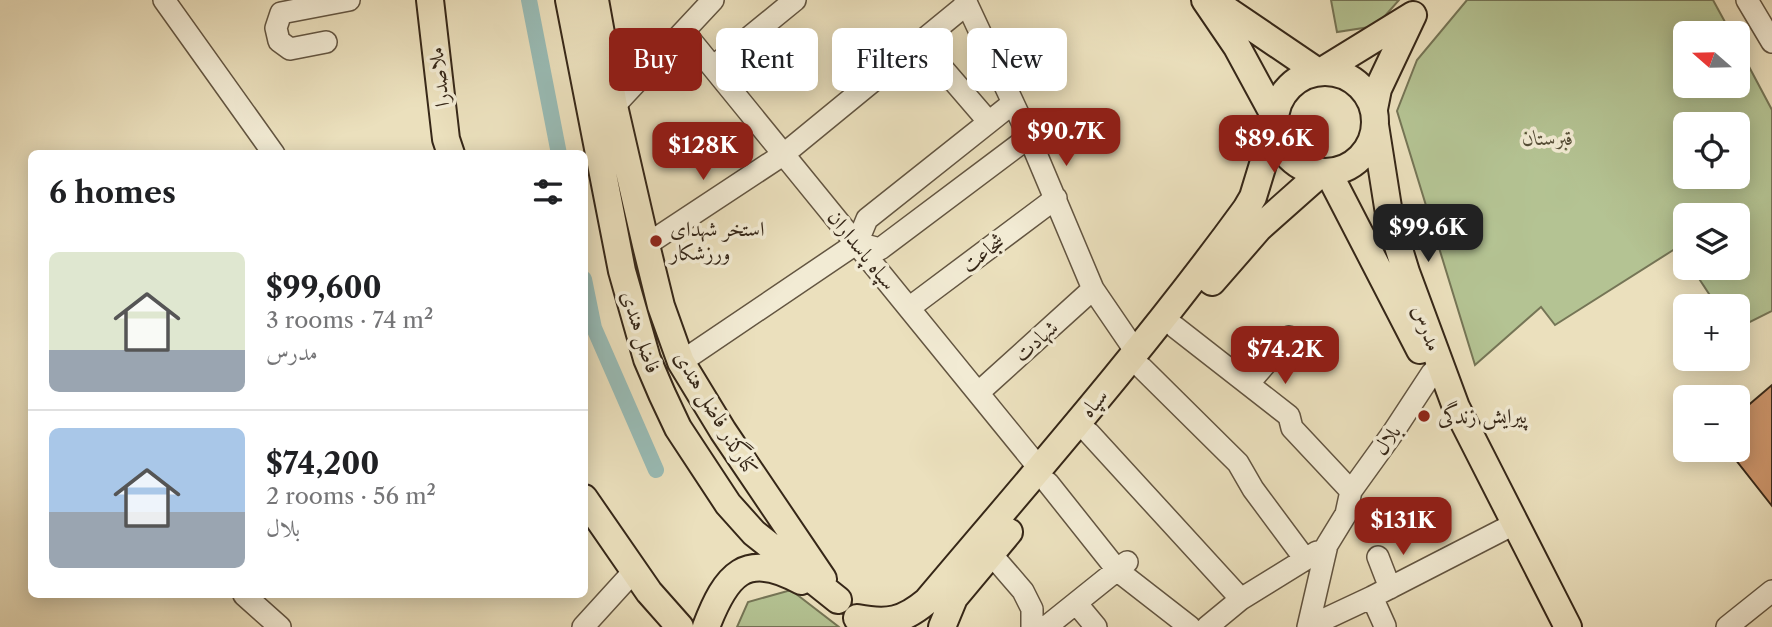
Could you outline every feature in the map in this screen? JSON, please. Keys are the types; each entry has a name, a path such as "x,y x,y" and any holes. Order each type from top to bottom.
{"main road":[{"name":"ملاصدرا","path":"430,0 446,139 450,150"},
{"name":"فاضل هندی","path":"569,0 622,271 647,359 662,394 678,428 728,504 754,533 838,600"},
{"name":"کنارگذر فاضل هندی","path":"595,0 614,106 646,245 661,306 681,362 723,431 838,600"},
{"path":"1205,0 1237,47 1275,121 1282,149 1302,167 1325,172 1350,165 1363,155 1371,141 1378,89 1420,8"},
{"path":"1212,0 1320,72 1346,76 1356,82 1367,94 1374,117"},
{"path":"1275,121 1281,98 1299,79 1320,72 1420,8"},
{"name":"مدرس","path":"1374,117 1390,220 1406,272 1456,407 1569,627"},
{"name":"سپاه","path":"942,627 954,597 990,554 1044,475 1089,433 1254,197 1275,121"},
{"name":"سپاه","path":"862,622 908,621 1044,475 1139,360 1175,327 1259,228 1325,172"},
{"name":"مدرس","path":"1325,172 1432,373 1456,407"},
{"path":"588,504 642,581 680,627"},
{"path":"706,627 718,599 731,579 752,567 780,569 838,600 862,622"}],"street":[{"path":"164,0 271,150"},
{"path":"326,43 290,49 279,41 276,28 281,13 349,0"},
{"path":"688,28 713,0"},
{"path":"713,67 795,0"},
{"path":"1748,0 1772,42"},
{"path":"936,28 966,2 1030,137 1093,289 1139,360 1238,463 1253,489 1305,559"},
{"name":"سپاه پاسداران","path":"702,54 1044,475 1123,566 1190,627"},
{"path":"953,80 988,121"},
{"path":"614,106 628,91"},
{"path":"646,245 784,154 860,91"},
{"path":"681,362 857,243 867,219 1013,103"},
{"path":"857,243 880,249 1030,137"},
{"name":"شجاعت","path":"909,308 1056,198"},
{"name":"شهادت","path":"978,393 1093,289"},
{"path":"1175,327 1289,416 1292,428 1351,491"},
{"path":"1248,384 1289,337"},
{"name":"بلال","path":"1308,627 1328,545 1346,514 1351,491 1432,373"},
{"path":"1089,433 1241,599"},
{"path":"1308,627 1516,523"},
{"name":"بلال","path":"1207,627 1241,599 1328,545"},
{"path":"990,554 1023,591 1032,609 1031,627"},
{"path":"1378,557 1385,626"},
{"path":"1046,627 1123,566"},
{"path":"595,622 642,581"},
{"path":"1727,627 1772,591"},
{"path":"247,598 280,627"},
{"path":"1076,603 1096,627"}],"green space":[{"path":"1331,0 1399,0 1376,26 1337,32"},
{"name":"قبرستان","path":"1467,0 1713,0 1724,21 1673,21 1673,98 1750,98 1750,69 1772,110 1772,311 1750,322 1750,294 1709,294 1700,280 1750,280 1750,203 1673,203 1673,250 1555,325 1541,307 1475,365 1397,111 1417,60"},
{"path":"791,590 839,627 737,627 748,602"}],"building":[{"path":"1772,385 1772,506 1737,462 1750,462 1750,404"}],"waterway":[{"path":"529,0 558,150"},
{"path":"588,299 594,328 656,470"}],"place":[{"name":"استخر شهدای ورزشکار","path":"656,241"},
{"name":"پیرایش زندگی","path":"1424,416"}]}
